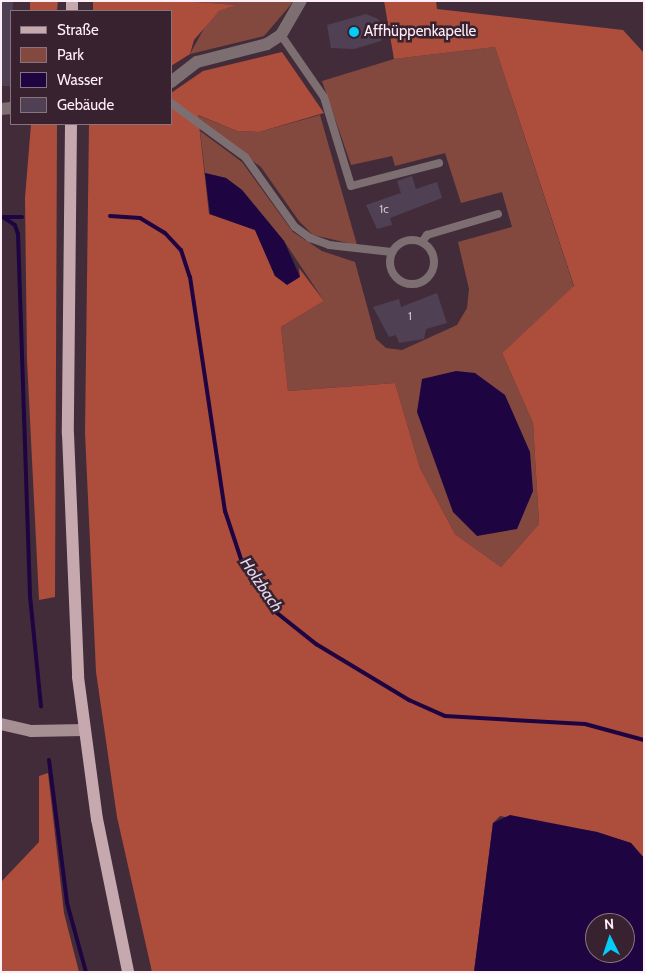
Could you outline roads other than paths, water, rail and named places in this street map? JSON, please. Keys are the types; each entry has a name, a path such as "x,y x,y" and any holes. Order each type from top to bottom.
{"main road":[{"path":"71,125 68,434 71,558 84,730 128,972"}],"street":[{"path":"172,81 197,62 267,44 281,35 301,1"},
{"path":"1,724 31,731 84,730"}],"lane":[{"path":"281,35 324,97 351,186 439,163"},
{"path":"172,103 245,157 295,227 310,238 329,245 392,252"},
{"path":"422,242 427,235 498,214"},
{"path":"409,237 422,242 433,271 423,283 402,282 392,252 399,241 409,237"}],"water":[{"path":"205,173 226,178 242,190 284,241 300,277 287,285 275,276 255,230 210,214"},
{"path":"456,371 475,373 505,395 530,452 533,491 517,529 477,536 453,512 417,412 422,379"},
{"path":"510,815 597,832 631,843 644,858 644,972 474,972 493,823"}],"waterway":[{"name":"Holzbach","path":"110,216 140,218 165,233 181,250 190,277 225,511 243,565 277,613 316,644 409,700 445,716 585,724 644,740"},
{"path":"3,217 15,225 18,234 30,596 41,706"},
{"name":"Holzbach","path":"5,217 22,217"},
{"path":"49,760 67,903 86,972"}],"place":[{"name":"Affhüppenkapelle","path":"354,32"}]}
